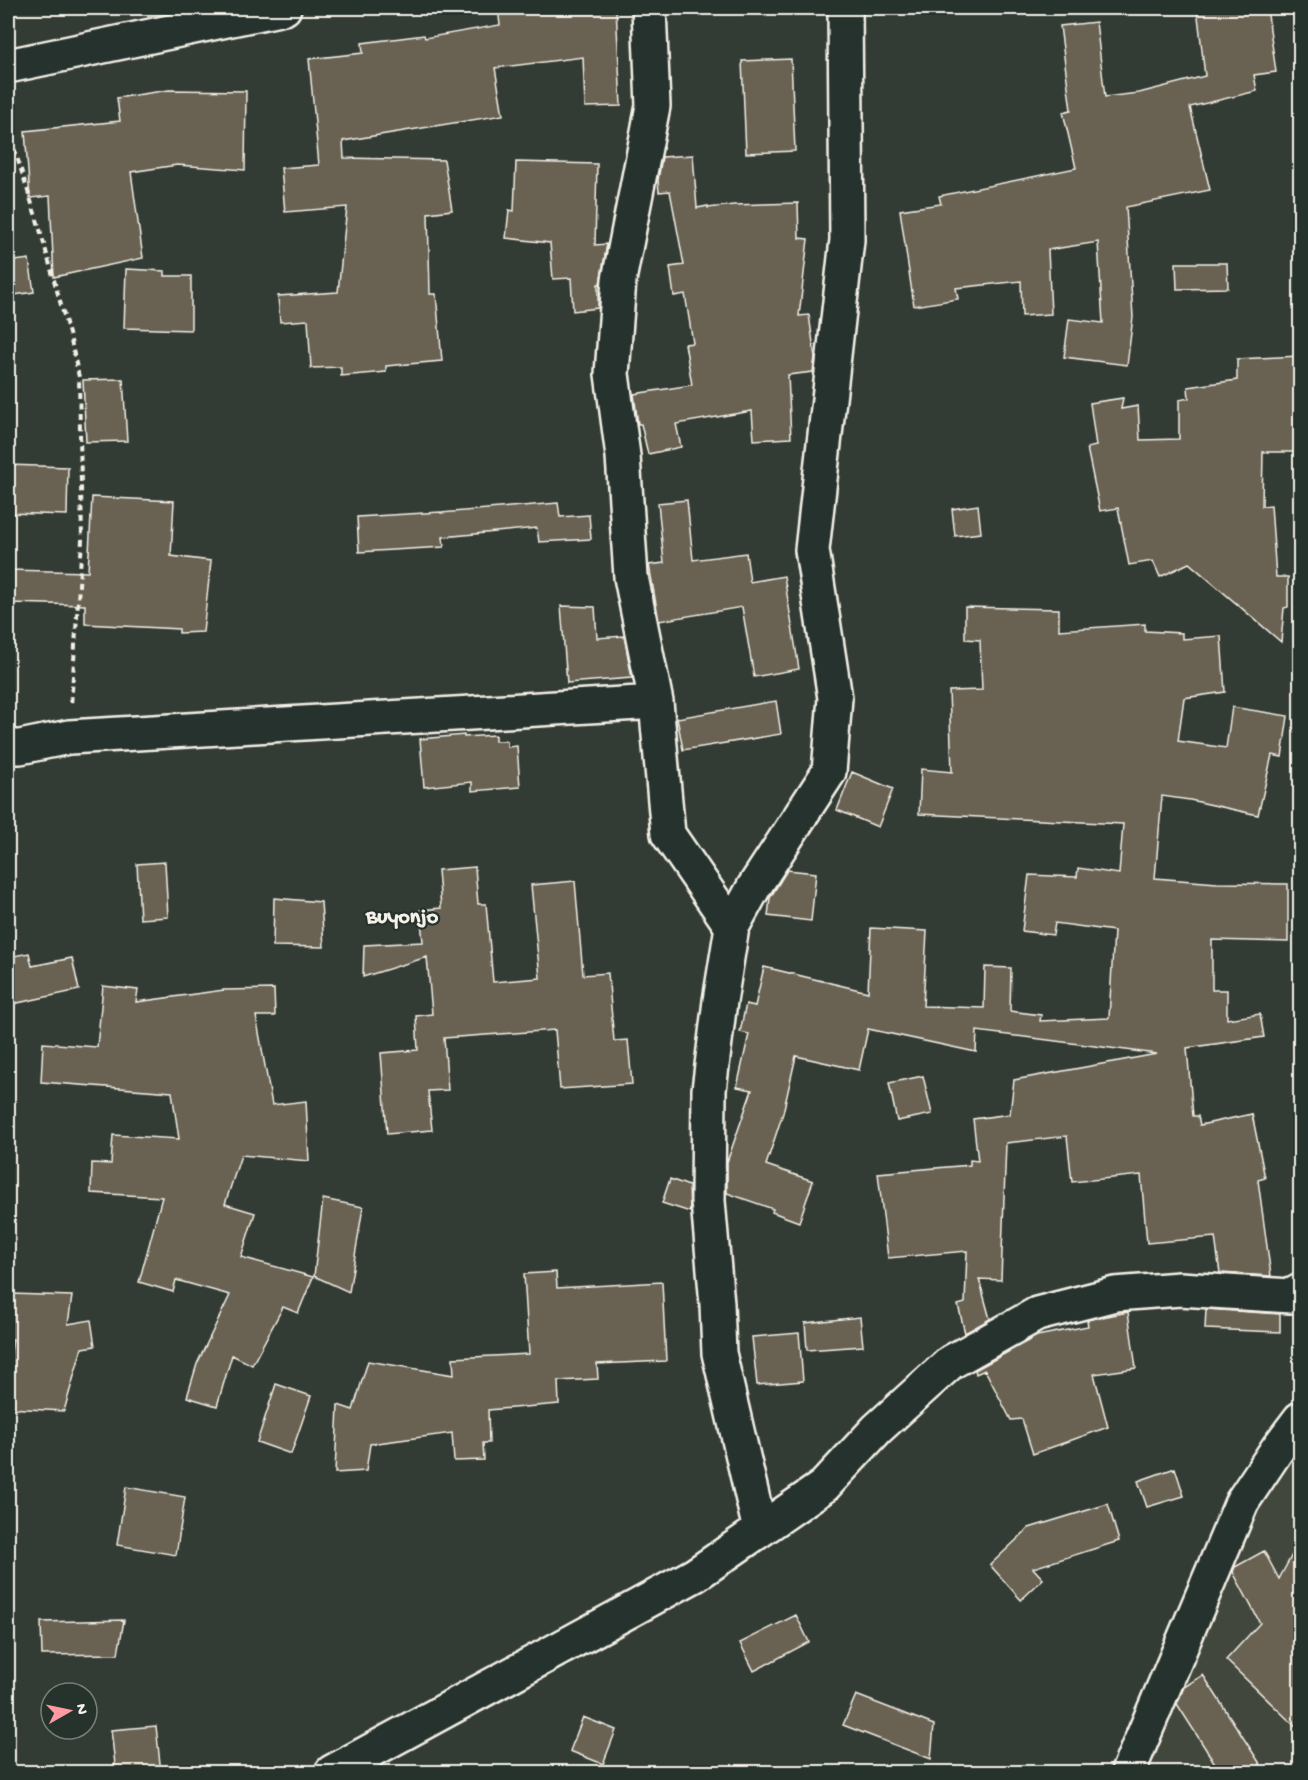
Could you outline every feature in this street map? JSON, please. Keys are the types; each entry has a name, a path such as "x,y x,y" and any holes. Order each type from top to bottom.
{"street":[{"path":"8,66 284,8"},
{"path":"649,8 653,106 619,280 612,374 623,456 631,577 656,702 668,834 732,927"},
{"path":"760,1530 719,1353 708,1201 709,1090 732,927 754,887 829,772 835,698 812,550 847,240 845,8"},
{"path":"8,747 20,747 69,737 656,702"},
{"path":"332,1773 695,1575 824,1486 877,1429 951,1362 1037,1314 1115,1294 1180,1289 1291,1296 1300,1291"},
{"path":"1128,1773 1242,1502 1300,1419"}],"path":[{"path":"8,129 39,226 79,377 82,540 69,737"}],"shaded area":[{"path":"1300,1436 1300,1772 1131,1772 1245,1508"}],"building":[{"path":"498,8 616,8 621,106 585,107 583,57 495,68 503,115 343,141 344,158 444,160 452,210 428,213 430,294 436,294 442,361 386,366 386,372 341,376 341,367 311,368 308,320 280,322 278,296 338,292 347,207 285,212 281,168 319,165 309,59 363,53 362,43 424,35 425,38 500,25"},
{"path":"1197,8 1267,8 1276,72 1254,75 1257,91 1190,107 1210,190 1126,207 1133,317 1127,365 1064,357 1069,319 1103,323 1098,242 1048,250 1051,314 1022,316 1021,281 956,288 958,299 914,306 900,210 941,204 939,196 1076,168 1063,112 1071,110 1060,26 1096,22 1105,97 1139,93 1205,76"},
{"path":"791,59 795,151 746,153 742,61"},
{"path":"169,90 246,91 245,170 177,165 131,172 143,258 54,277 50,196 30,198 25,131 120,121 117,98"},
{"path":"693,155 697,208 798,203 799,238 808,239 799,316 809,315 815,357 813,372 788,375 791,438 754,440 752,411 676,424 681,447 648,454 641,424 638,424 634,394 692,385 685,344 693,343 685,294 674,296 670,267 684,265 670,191 659,192 658,180 662,157"},
{"path":"516,162 597,164 595,245 607,244 600,284 598,284 598,308 573,311 571,278 553,279 550,243 506,238 509,210 514,211"},
{"path":"29,259 34,292 8,296 8,262"},
{"path":"1176,263 1227,263 1228,288 1177,289"},
{"path":"126,269 165,271 165,276 191,276 191,330 124,328"},
{"path":"1300,356 1300,452 1263,452 1262,506 1271,505 1276,577 1288,577 1288,607 1284,608 1281,642 1189,563 1160,577 1153,561 1129,565 1118,508 1100,511 1087,448 1096,446 1090,403 1123,398 1121,409 1138,406 1140,440 1179,439 1179,400 1189,398 1188,387 1237,380 1237,359"},
{"path":"123,379 127,441 86,442 83,380"},
{"path":"8,465 68,467 67,515 8,513"},
{"path":"92,497 174,501 171,556 211,561 203,632 179,633 179,629 85,624 85,605 8,603 8,570 88,572"},
{"path":"687,500 693,560 746,553 750,582 784,576 799,669 754,677 742,607 659,621 649,565 664,563 658,503"},
{"path":"558,503 560,517 589,515 591,539 539,542 537,528 443,537 444,547 359,552 357,517 441,513"},
{"path":"978,505 981,533 955,536 952,509"},
{"path":"561,606 595,607 597,638 624,636 632,678 567,683"},
{"path":"965,607 1059,609 1059,630 1145,624 1145,631 1182,633 1182,639 1221,636 1225,692 1184,698 1178,741 1226,748 1232,707 1288,716 1282,757 1272,755 1258,815 1162,796 1155,878 1217,883 1288,884 1288,942 1212,940 1212,990 1227,990 1227,1019 1260,1014 1264,1037 1187,1048 1193,1116 1198,1116 1200,1125 1252,1114 1265,1178 1258,1180 1271,1276 1220,1273 1215,1237 1147,1243 1141,1175 1072,1182 1067,1136 1006,1143 1001,1280 979,1279 990,1319 965,1333 958,1305 965,1303 967,1251 888,1258 878,1173 970,1165 970,1160 978,1161 973,1119 1010,1114 1014,1080 1157,1054 977,1031 976,1052 868,1029 859,1070 796,1056 783,1113 766,1165 813,1181 799,1222 772,1212 773,1209 727,1193 727,1162 752,1090 737,1087 749,1034 740,1032 746,1004 755,1006 764,967 868,992 871,928 927,931 923,1006 984,1008 985,967 1011,968 1010,1011 1041,1015 1040,1021 1109,1018 1114,931 1055,923 1053,935 1022,931 1029,875 1077,877 1078,868 1119,874 1123,824 919,814 921,769 952,772 949,691 982,690 980,640 965,639"},
{"path":"776,701 781,734 683,750 677,718"},
{"path":"464,735 464,737 495,735 495,741 507,741 507,747 517,746 520,787 472,791 472,782 424,787 420,739"},
{"path":"852,772 893,789 878,827 837,810"},
{"path":"165,862 168,917 140,919 137,864"},
{"path":"475,867 478,904 486,904 493,982 540,978 531,885 575,881 583,975 608,973 614,1041 628,1040 632,1084 560,1089 555,1030 444,1038 448,1090 428,1091 432,1130 387,1134 381,1053 418,1050 416,1016 432,1014 427,957 363,977 364,945 423,942 420,910 441,908 438,870"},
{"path":"787,870 816,873 811,921 768,916 770,898"},
{"path":"274,898 321,902 324,947 273,946"},
{"path":"29,953 32,966 72,958 79,990 8,1005 8,957"},
{"path":"103,986 138,990 136,1002 224,990 274,989 275,1016 256,1016 272,1105 306,1101 309,1161 241,1155 225,1204 255,1213 241,1257 313,1277 298,1313 283,1307 252,1365 232,1355 217,1406 187,1397 197,1364 230,1295 176,1280 173,1292 139,1282 162,1197 91,1193 92,1163 111,1164 113,1135 179,1139 172,1092 41,1082 43,1043 97,1047"},
{"path":"923,1076 932,1114 897,1121 889,1083"},
{"path":"670,1179 689,1186 690,1212 662,1203"},
{"path":"323,1199 363,1207 349,1292 314,1276"},
{"path":"556,1272 557,1288 662,1282 666,1361 597,1364 598,1379 558,1381 559,1404 488,1410 489,1443 483,1443 484,1460 454,1461 452,1433 370,1444 366,1471 335,1473 338,1405 353,1410 368,1361 454,1375 453,1358 529,1354 524,1274"},
{"path":"11,1294 72,1296 68,1324 91,1320 95,1346 82,1348 64,1411 8,1408 8,1369 13,1339 8,1339 8,1299 11,1299"},
{"path":"1206,1309 1280,1314 1280,1332 1205,1329"},
{"path":"1128,1312 1136,1368 1094,1374 1108,1427 1033,1454 1022,1419 1011,1420 985,1370 976,1374 975,1370 1037,1336 1088,1326 1087,1320"},
{"path":"860,1317 863,1346 807,1350 805,1323"},
{"path":"799,1333 803,1381 757,1385 752,1337"},
{"path":"276,1384 311,1396 291,1454 257,1442"},
{"path":"1175,1468 1184,1496 1147,1507 1138,1481"},
{"path":"126,1487 185,1497 176,1555 117,1545"},
{"path":"1108,1504 1119,1541 1033,1568 1043,1579 1021,1600 990,1565 1029,1528"},
{"path":"1300,1540 1300,1731 1226,1660 1260,1623 1233,1572 1235,1567 1264,1551 1279,1579"},
{"path":"796,1615 809,1642 754,1671 740,1643"},
{"path":"124,1620 118,1654 42,1655 41,1622"},
{"path":"1203,1675 1266,1773 1221,1773 1177,1704 1184,1687"},
{"path":"856,1695 934,1725 931,1759 843,1725"},
{"path":"583,1717 616,1730 603,1764 570,1751"},
{"path":"156,1726 161,1773 116,1773 111,1730"}],"district":[{"name":"Buyonjo","path":"402,918"}]}
